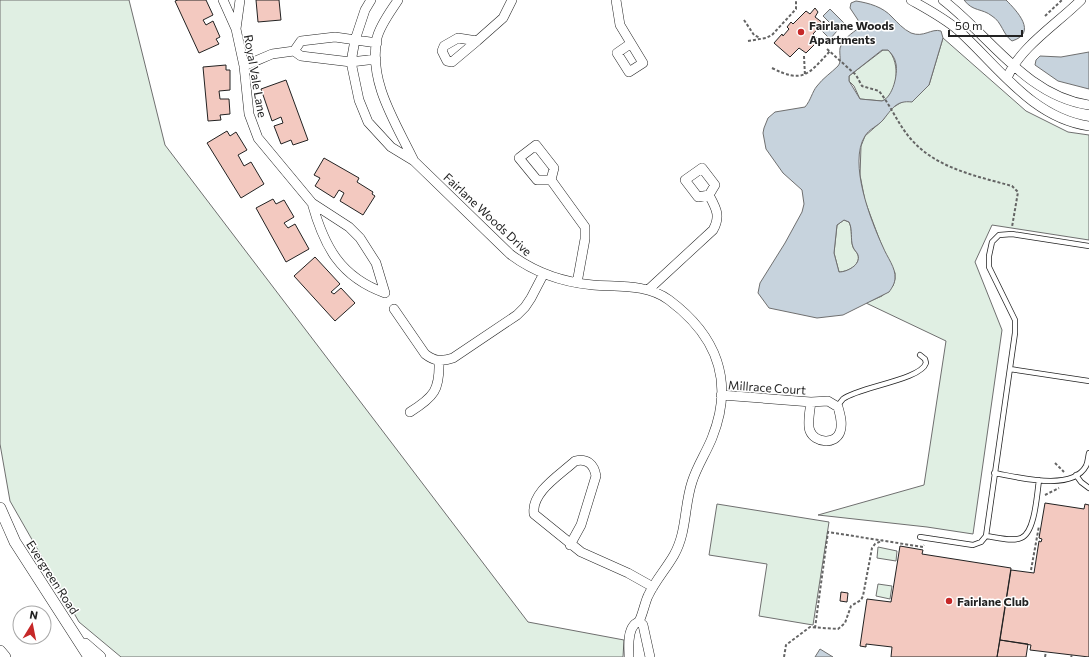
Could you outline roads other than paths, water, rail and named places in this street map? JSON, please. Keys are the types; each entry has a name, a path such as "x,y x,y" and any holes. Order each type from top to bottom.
{"street":[{"name":"Royal Vale Lane","path":"223,0 236,29 244,66 249,114 258,138 312,203 349,227 360,238 376,263 385,293 371,288 358,280 334,257 320,231 312,203"},
{"name":"Royal Vale Lane","path":"236,29 240,0"},
{"name":"Fairlane Woods Drive","path":"370,0 355,40 351,62 359,100 368,122 391,147 414,161 486,229 510,254 524,265 543,275 577,283 648,290 669,300 697,324 712,347 718,363 721,380 721,395 712,437 692,483 681,541 674,555 648,596 639,621 634,624 631,631 629,657"},
{"name":"Fairlane Woods Drive","path":"398,0 377,38 376,59 381,95 414,161"},
{"path":"477,41 503,18 512,0"},
{"path":"616,0 620,25 630,44"},
{"path":"912,0 957,30 1022,94 1046,110 1078,124 1089,126"},
{"path":"944,0 962,15 980,35 1033,83 1056,96 1089,105"},
{"path":"1007,78 1013,64 1042,35 1057,24 1081,0"},
{"path":"294,51 301,41 334,37 377,43"},
{"path":"244,66 272,54 294,51 301,56 351,62 376,59"},
{"path":"551,180 585,227 585,239 577,283"},
{"path":"648,290 713,230 718,218 718,211 709,195"},
{"path":"394,309 425,354 439,361 452,358 516,314 531,298 543,275"},
{"path":"410,412 428,400 433,394 439,375 439,361"},
{"name":"Millrace Court","path":"721,395 811,402 828,401 838,407 841,417 840,432 835,439 825,442 815,438 809,430 811,402"},
{"path":"570,545 581,525 596,476 595,468 589,462 582,460 575,461 539,494 533,507 534,514 570,545 581,552 628,573 653,588"},
{"name":"Evergreen Road","path":"0,508 15,542 43,588 80,640 89,657"},
{"path":"639,621 643,625 650,657"},
{"path":"80,640 100,657"},
{"path":"0,651 5,657"}],"lane":[{"path":"920,537 974,545 981,542 986,536 1010,368 1015,320 989,268 989,256 992,242 999,235 1012,234 1089,246"},
{"path":"838,407 843,400 851,395 879,387 921,370 926,363 920,355"},
{"path":"1010,368 1089,381"},
{"path":"994,473 1051,482 1066,480 1088,466 1089,453"},
{"path":"1076,475 1089,488"},
{"path":"986,536 1012,540 1021,538 1027,534 1031,525 1039,480"}],"place":[{"name":"Fairlane Woods Apartments","path":"801,32"},
{"name":"Fairlane Club","path":"949,601"}]}
